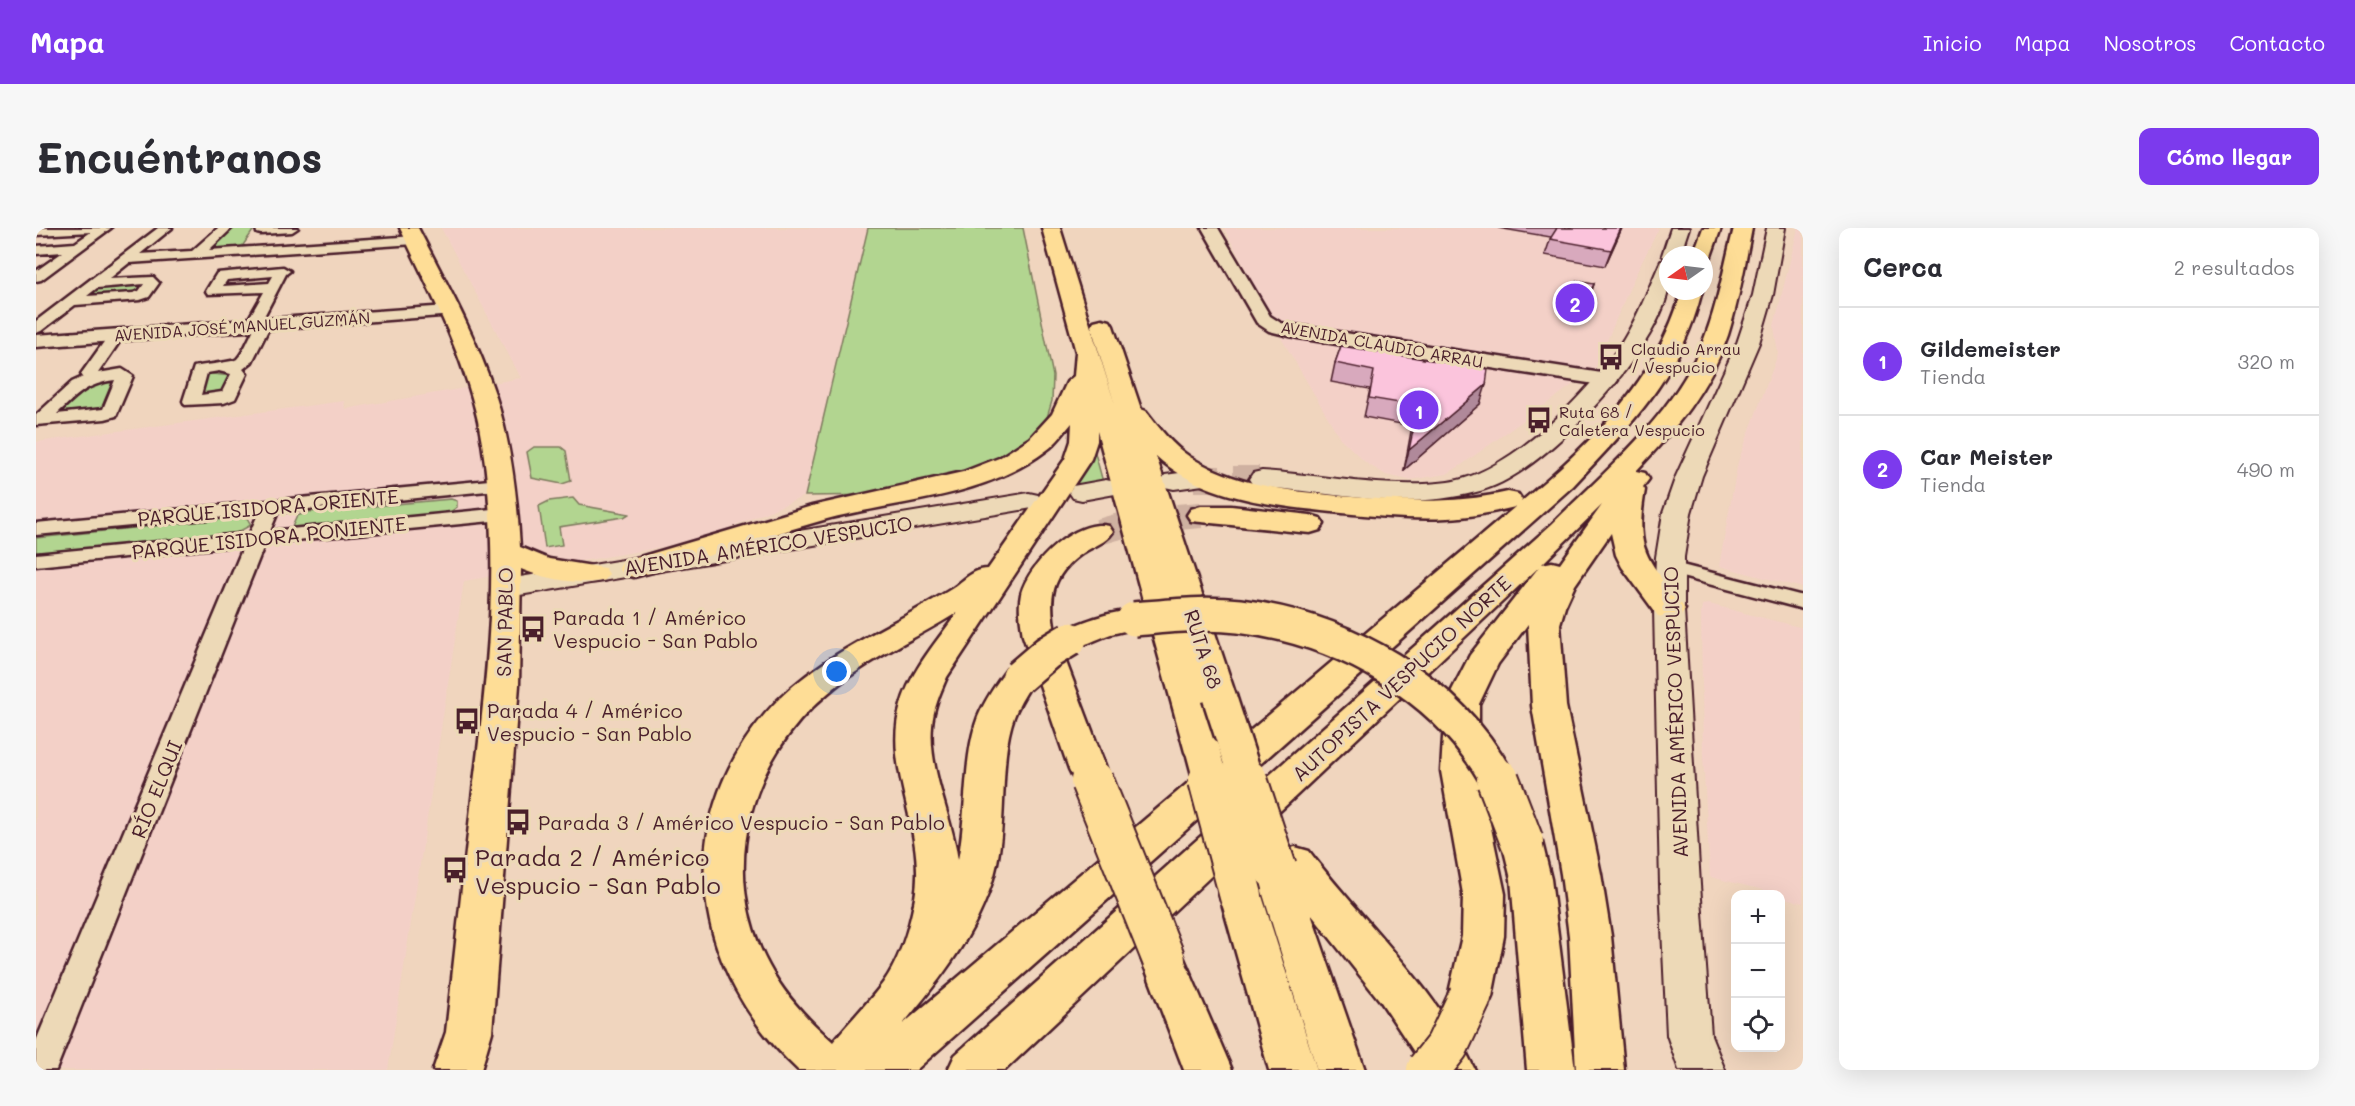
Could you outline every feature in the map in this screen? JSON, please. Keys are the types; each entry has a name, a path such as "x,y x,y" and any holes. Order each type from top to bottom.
{"main road":[{"name":"RUTA 68","path":"1051,228 1203,752 1241,896 1293,1070"},
{"path":"1674,246 1680,228"},
{"path":"1694,228 1697,246"},
{"path":"1706,246 1712,228"},
{"name":"AUTOPISTA VESPUCIO NORTE","path":"972,1070 1562,530 1637,466 1703,366 1724,309 1743,228"},
{"path":"1737,250 1751,228"},
{"name":"AVENIDA AMÉRICO VESPUCIO","path":"1696,1052 1679,873 1669,609 1673,535 1689,476 1748,343 1763,295 1776,228"},
{"name":"SAN PABLO","path":"412,234 448,311 484,397 495,442 508,588 503,676 467,1057"},
{"name":"RUTA 68","path":"1083,268 1252,799 1285,865"},
{"path":"1262,479 1404,493 1449,490 1483,483 1504,473 1523,460 1608,380 1647,321 1659,289"},
{"name":"AUTOPISTA VESPUCIO NORTE","path":"883,1070 1547,496 1629,411 1667,357 1680,329 1689,300"},
{"path":"903,989 927,934 937,884 938,862 934,838 912,745 916,709 930,677 1072,469 1082,449 1085,426 1087,352"},
{"path":"634,568 825,511 947,485 1006,464 1036,447 1061,424 1075,399 1087,352"},
{"path":"1126,401 1159,444 1180,462 1213,479 1256,493 1285,499 1424,512 1478,508 1508,500"},
{"path":"1201,515 1231,515 1341,526 1393,527 1432,523 1472,516 1489,510 1584,458"},
{"path":"1637,466 1625,518 1624,536 1629,553 1669,609"},
{"path":"1428,1070 1447,1046 1470,998 1483,936 1484,894 1460,771 1462,704 1475,672 1501,635 1563,557 1581,530 1637,466"},
{"path":"1600,1070 1590,936 1550,706 1544,624 1560,585 1637,466"},
{"name":"AVENIDA AMÉRICO VESPUCIO","path":"508,588 1029,501"},
{"path":"1099,532 1064,553 1049,568 1038,587 1034,610 1035,624 1046,660 1092,781 1208,1070"},
{"path":"505,551 543,567 594,574"},
{"path":"831,1070 803,1045 777,1016 760,992 737,944 728,915 723,886 725,831 737,789 756,750 782,717 813,687 859,656 972,590 1012,554"},
{"path":"840,1070 864,1036 944,941 970,888 982,836 992,732 1000,707 1019,677 1047,653 1070,639 1098,628 1134,619 1181,614 1252,617 1313,632 1374,658 1428,694 1467,734 1496,776 1506,796 1522,842 1531,879 1551,1070"},
{"path":"1285,865 1341,1070"},
{"path":"1285,865 1329,908 1408,1006 1451,1070"}],"street":[{"path":"36,231 91,228"},
{"path":"36,276 105,228"},
{"path":"37,338 70,301 166,228"},
{"path":"195,255 226,228"},
{"path":"248,252 262,229 292,228"},
{"name":"AVENIDA CLAUDIO ARRAU","path":"1210,228 1263,319 1275,327 1298,333 1608,380"},
{"path":"126,259 295,248 412,234"},
{"path":"36,250 78,247"},
{"path":"234,368 244,362 273,286 295,248"},
{"path":"273,286 213,291 222,276 283,271"},
{"path":"70,301 135,297 144,294 152,283 148,280 92,284"},
{"name":"AVENIDA JOSÉ MANUEL GUZMÁN","path":"37,338 116,335 448,311"},
{"path":"94,378 78,385 40,421 110,412 125,376 94,378 89,374 116,335"},
{"name":"PARQUE ISIDORA ORIENTE","path":"36,529 500,485"},
{"name":"RÍO ELQUI","path":"40,1070 270,507"},
{"name":"PARQUE ISIDORA PONIENTE","path":"39,561 502,514"},
{"path":"1670,568 1803,603"}],"shaded area":[{"path":"441,228 874,228 867,490 805,496 698,541 464,581 388,1070 36,1070 36,442 344,401 345,409 521,378"},
{"path":"1224,228 1659,228 1633,280 1593,373 1292,330 1273,321"},
{"path":"1798,228 1803,228 1803,588 1719,566 1738,462 1778,354 1774,326"},
{"path":"1280,336 1578,381 1447,474 1409,480 1386,475 1366,463 1340,438"},
{"path":"1709,604 1803,628 1803,903 1785,898 1785,890 1764,890 1710,877 1703,756 1702,605"}],"green space":[{"path":"231,228 255,228 241,248 203,251"},
{"path":"868,228 1023,228 1053,376 1052,401 1046,421 1031,441 979,471 889,495 805,496"},
{"path":"146,284 138,294 84,298 99,285"},
{"path":"214,371 213,374 232,376 224,395 196,400 207,372"},
{"path":"112,377 118,377 105,409 92,413 55,415 72,401 81,387 97,385"},
{"path":"1092,442 1103,482 1070,486"},
{"path":"534,447 561,447 566,451 571,481 562,484 532,478 527,452"},
{"path":"573,498 579,505 629,514 624,517 559,527 562,545 545,548 539,506 549,501"},
{"path":"451,499 457,501 457,507 449,513 301,529 292,527 297,516 308,512"},
{"path":"247,518 251,525 229,537 36,555 36,538"}],"building":[{"path":"1557,228 1621,228 1611,250 1550,239"},
{"path":"1576,281 1594,284 1581,307 1563,303"},
{"path":"1341,346 1488,369 1486,385 1409,450 1418,406 1369,398 1374,371 1335,363"}],"tunnel":[{"path":"1194,479 1262,479"},
{"path":"1099,532 1141,520 1201,515"}],"place":[{"name":"Car Meister","path":"1575,303"},
{"name":"Claudio Arrau / Vespucio","path":"1611,357"},
{"name":"Gildemeister","path":"1419,410"},
{"name":"Ruta 68 / Caletera Vespucio","path":"1539,420"},
{"name":"Parada 1 / Américo Vespucio - San Pablo","path":"533,629"},
{"name":"Parada 4 / Américo Vespucio - San Pablo","path":"467,721"},
{"name":"Parada 3 / Américo Vespucio - San Pablo","path":"518,822"},
{"name":"Parada 2 / Américo Vespucio - San Pablo","path":"455,870"}]}
